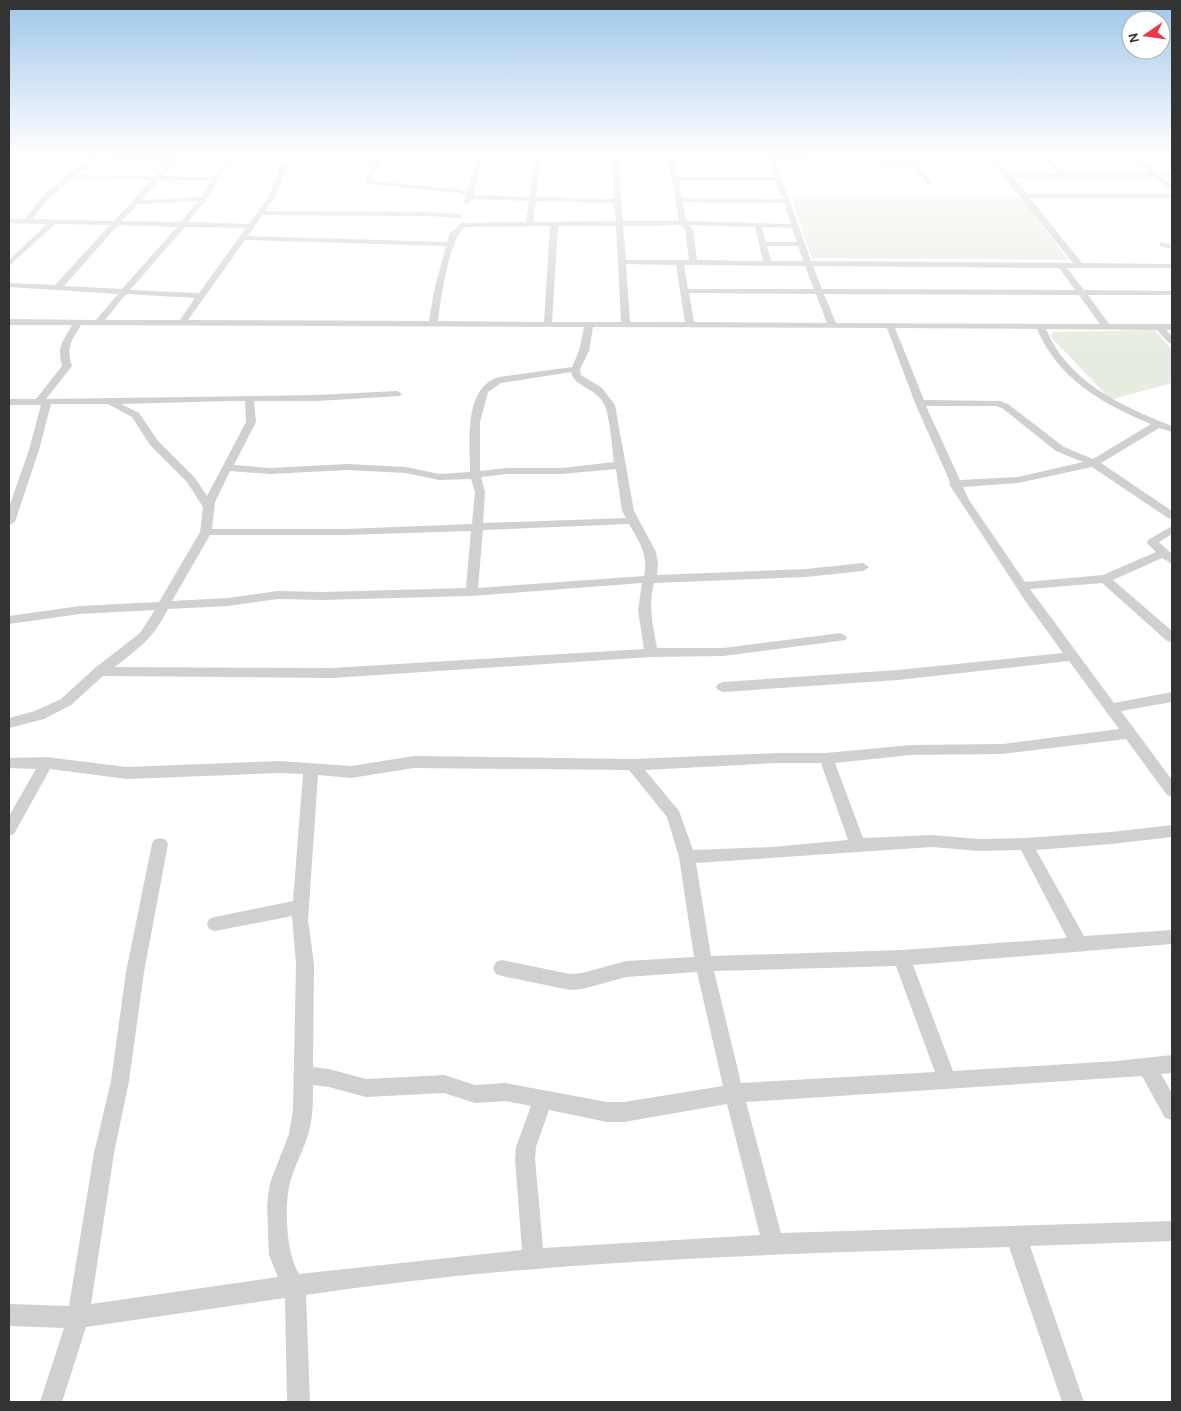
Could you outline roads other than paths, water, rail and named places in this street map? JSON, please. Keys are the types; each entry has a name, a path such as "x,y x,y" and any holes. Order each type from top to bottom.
{"street":[{"path":"9,264 13,254 52,223 252,226"},
{"path":"182,323 254,223"},
{"path":"794,223 832,325"},
{"path":"1046,223 1079,265"},
{"path":"56,289 116,224"},
{"path":"100,322 123,292 183,224"},
{"path":"548,324 554,224"},
{"path":"433,324 438,291 453,235 462,225 683,224 795,226"},
{"path":"683,224 688,230 693,261"},
{"path":"620,225 626,326"},
{"path":"758,225 768,263"},
{"path":"245,238 451,244"},
{"path":"764,244 802,244"},
{"path":"1163,244 1172,246"},
{"path":"679,261 690,325"},
{"path":"621,262 693,261 1172,266"},
{"path":"1061,266 1107,327"},
{"path":"9,285 200,296"},
{"path":"684,291 1172,293"},
{"path":"9,332 13,322 626,326 832,325 1041,328 1172,327"},
{"path":"9,522 34,450 42,402 67,366 64,347 78,322"},
{"path":"589,325 584,351 575,369 578,379 599,390 610,405 627,505 632,521 650,550 652,579 646,596 646,613 652,653"},
{"path":"890,326 920,403 962,500 1022,586 1172,791"},
{"path":"1159,327 1172,341"},
{"path":"1041,328 1048,346 1055,357 1099,395 1172,429"},
{"path":"472,592 480,492 475,475 476,422 481,396 487,387 513,377 575,369"},
{"path":"9,402 341,397 397,394"},
{"path":"9,723 39,715 61,705 152,628 179,576 206,532 208,506 251,422 251,404 248,398"},
{"path":"107,401 136,414 154,443 191,480 208,506"},
{"path":"920,403 997,403 1005,406 1060,449 1094,463 1172,516"},
{"path":"954,484 1018,480 1094,463 1158,424"},
{"path":"228,468 270,470 347,467 406,470 439,477 507,471 568,470 620,466"},
{"path":"206,532 345,532 632,521"},
{"path":"1168,557 1156,547 1154,540 1172,529"},
{"path":"1022,586 1105,579 1168,557"},
{"path":"9,620 80,610 228,602 287,595 322,596 472,592 652,579 806,573 863,567"},
{"path":"1105,579 1172,638"},
{"path":"100,671 332,673 652,653 723,652 841,636"},
{"path":"723,687 965,669 1073,656"},
{"path":"1112,708 1172,697"},
{"path":"9,763 46,763 128,773 238,768 311,769 351,772 414,762 633,765 778,758 826,758 911,750 1002,749 1067,742 1129,732"},
{"path":"826,758 858,845"},
{"path":"9,830 46,763"},
{"path":"633,765 674,815 687,856 704,964 734,1093 773,1244"},
{"path":"299,1402 295,1287 287,1274 280,1255 276,1205 286,1163 299,1134 304,1110 305,964 300,920 311,769"},
{"path":"687,856 772,854 858,845 932,841 979,845 1025,844 1111,838 1172,831"},
{"path":"51,1402 78,1317 104,1153 120,1081 136,972 160,844"},
{"path":"1025,844 1079,944"},
{"path":"215,924 301,907"},
{"path":"502,968 570,982 582,981 626,969 704,964 902,958 1172,937"},
{"path":"902,958 947,1080"},
{"path":"305,1075 329,1078 366,1088 444,1084 475,1094 506,1092 607,1112 624,1112 734,1093 1172,1064"},
{"path":"1147,1067 1172,1111"},
{"path":"533,1259 525,1159 526,1147 543,1099"},
{"path":"9,1315 78,1317 339,1280 533,1259 773,1244 1172,1231"},
{"path":"1016,1237 1073,1402"}]}
